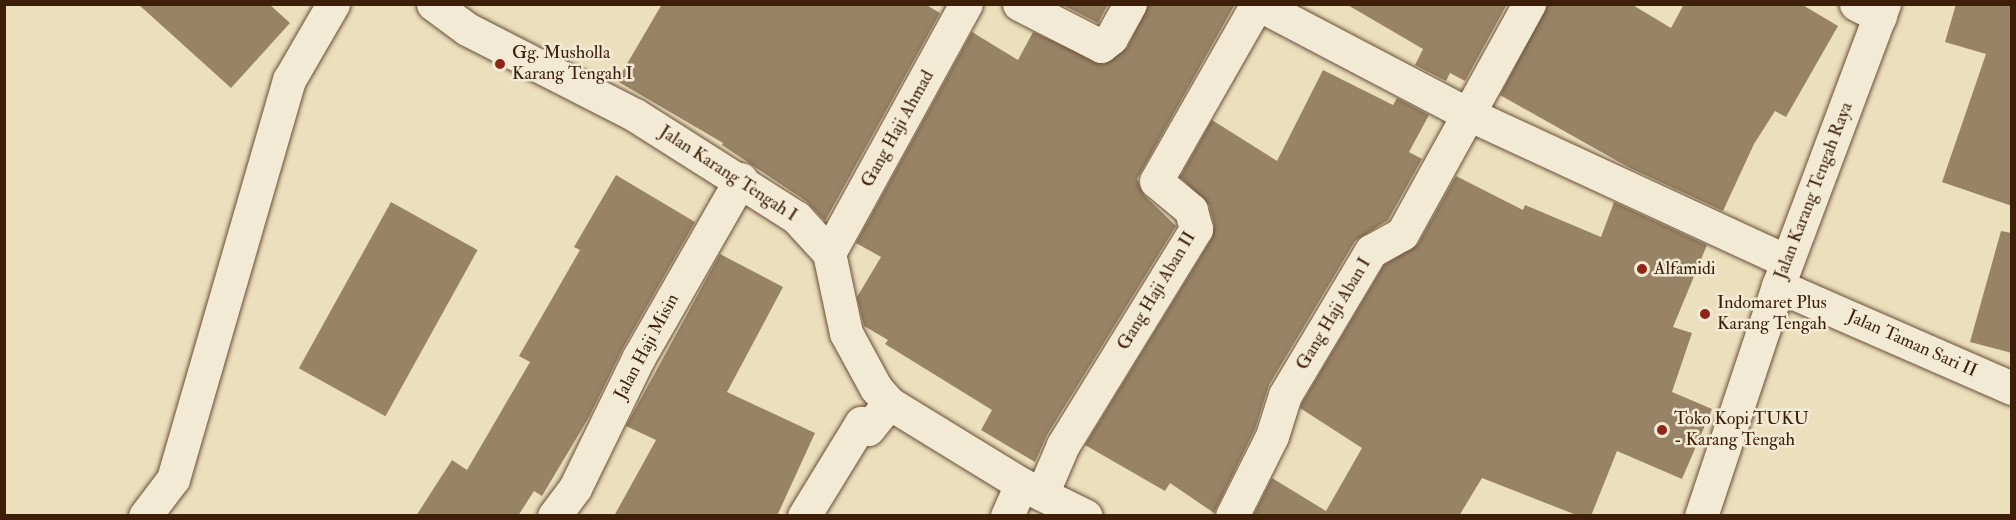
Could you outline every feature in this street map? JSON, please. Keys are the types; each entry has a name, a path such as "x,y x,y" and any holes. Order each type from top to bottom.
{"street":[{"path":"145,516 173,479 289,80 333,4"},
{"name":"Jalan Karang Tengah I","path":"433,4 467,29 635,115 741,179 796,217 829,253"},
{"name":"Gang Haji Ahmad","path":"829,253 966,4"},
{"path":"1019,4 1101,46 1111,38 1130,4"},
{"name":"Jalan Taman Sari II","path":"1258,4 1783,274 2012,388"},
{"name":"Gang Haji Aban II","path":"1031,489 1063,445 1196,229 1191,210 1156,181 1258,4"},
{"name":"Gang Haji Aban I","path":"1232,516 1272,436 1285,395 1371,251 1401,234 1466,112 1529,4"},
{"name":"Jalan Karang Tengah Raya","path":"1701,516 1874,8"},
{"name":"Jalan Haji Misin","path":"554,516 575,488 639,357 741,179"},
{"path":"829,253 846,333 876,388 889,403 1031,489 1086,516"},
{"path":"804,516 861,423 868,429 889,403"},
{"path":"1007,516 1031,489"}],"building":[{"path":"138,4 269,4 290,23 231,88"},
{"path":"662,4 925,4 940,13 825,221 806,201 722,145 723,143 617,81"},
{"path":"1061,4 1108,4 1098,23"},
{"path":"1149,4 1235,4 1137,179 1144,195 1176,226 1047,435 1035,462 981,430 992,410 885,344 888,340 864,326 857,297 881,257 856,243 972,32 1018,60 1033,32 1104,64 1127,48"},
{"path":"1346,4 1507,4 1465,81 1450,73 1446,81 1415,65 1423,49"},
{"path":"1548,4 1631,4 1671,28 1684,4 1801,4 1838,26 1786,117 1775,111 1754,144 1723,211 1628,167 1500,95"},
{"path":"1956,4 2012,4 2012,206 1942,182 1986,54 1945,42"},
{"path":"1323,70 1393,105 1397,98 1429,115 1409,152 1422,159 1388,220 1355,241 1269,385 1255,429 1214,513 1170,483 1165,491 1085,445 1212,238 1214,225 1209,205 1180,177 1212,120 1277,161"},
{"path":"616,175 695,222 623,348 589,417 542,496 534,491 518,516 416,516 452,460 467,470 530,362 519,356 580,250 574,247"},
{"path":"1456,176 1523,210 1525,205 1601,237 1614,202 1707,245 1673,327 1692,333 1672,392 1712,409 1682,479 1617,451 1591,516 1579,516 1482,478 1459,516 1253,516 1272,478 1326,511 1362,448 1300,408 1384,265 1418,244"},
{"path":"391,202 478,250 385,416 299,368"},
{"path":"2001,231 2012,233 2012,353 1970,342"},
{"path":"720,254 783,287 727,392 815,433 777,516 614,516 656,440 626,426"}],"place":[{"name":"Gg. Musholla Karang Tengah I","path":"500,64"},
{"name":"Alfamidi","path":"1642,269"},
{"name":"Indomaret Plus Karang Tengah","path":"1705,314"},
{"name":"Toko Kopi TUKU - Karang Tengah","path":"1662,430"}]}
